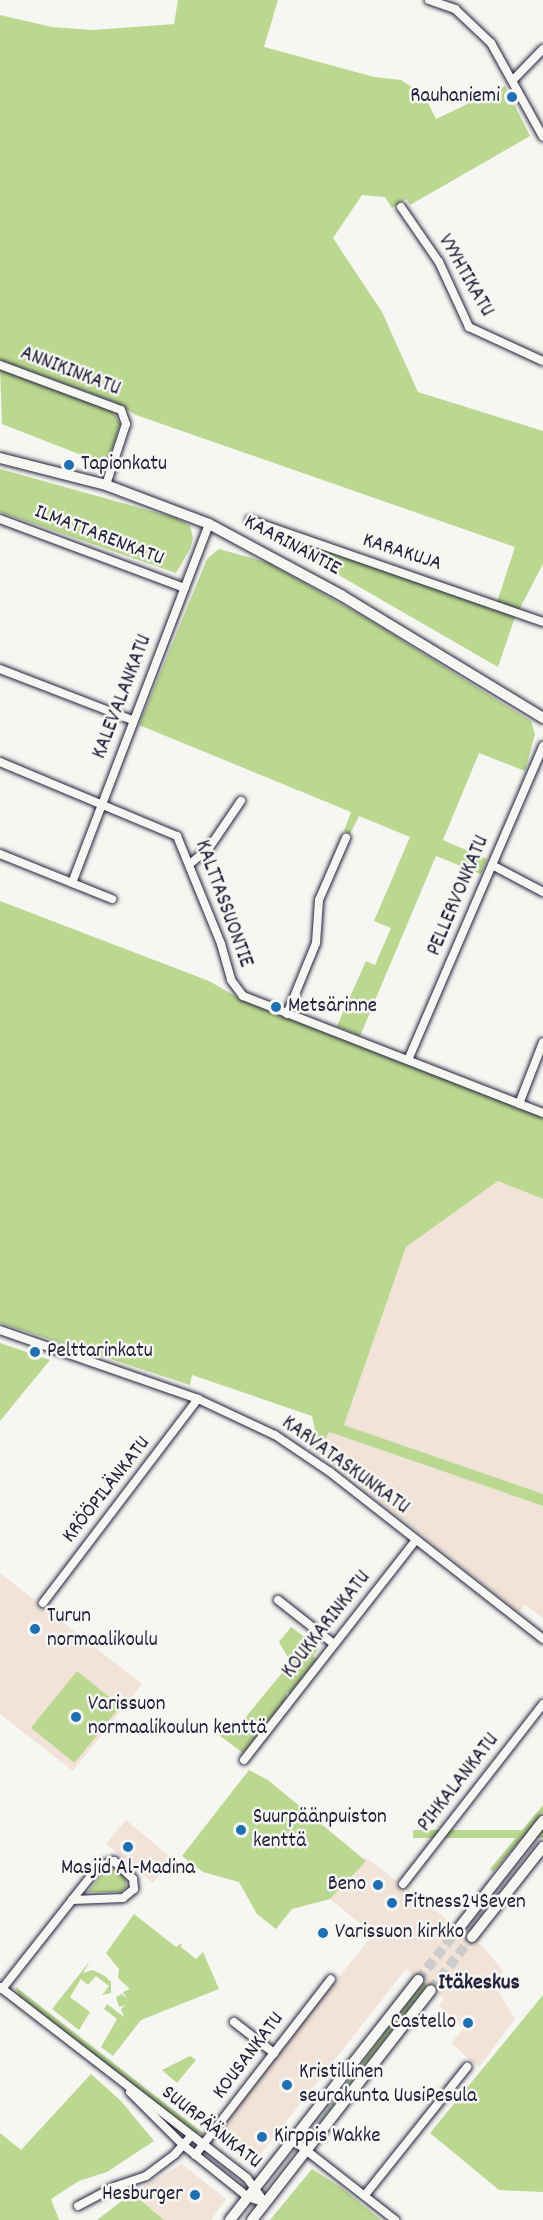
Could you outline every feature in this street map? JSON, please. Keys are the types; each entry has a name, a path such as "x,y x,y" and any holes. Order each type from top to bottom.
{"main road":[{"name":"KAARINANTIE","path":"0,458 106,485 209,524 341,595 543,718"},
{"path":"459,1928 543,1821"},
{"path":"472,1937 543,1846"},
{"path":"230,2220 418,1980"},
{"path":"252,2220 431,1990"}],"street":[{"path":"429,0 468,18 491,43 543,137"},
{"path":"513,80 543,49"},
{"name":"VYYHTIKATU","path":"401,207 438,262 469,327 543,361"},
{"name":"ANNIKINKATU","path":"0,365 121,410 126,424 106,485"},
{"name":"ILMATTARENKATU","path":"0,519 185,588"},
{"name":"KARAKUJA","path":"250,520 543,622"},
{"name":"KALEVALANKATU","path":"72,883 103,805 132,720 209,524"},
{"path":"0,669 132,720"},
{"name":"PELLERVONKATU","path":"408,1060 543,746"},
{"name":"KALTTASSUONTIE","path":"0,762 177,836 191,863 236,989 287,1014 543,1113"},
{"path":"191,863 209,848 241,801"},
{"path":"287,1014 316,943 319,900 346,838"},
{"path":"0,854 112,900"},
{"path":"492,865 543,892"},
{"path":"519,1104 543,1042"},
{"name":"KARVATASKUNKATU","path":"0,1330 198,1399 289,1444 543,1639"},
{"name":"KRÖÖPILÄNKATU","path":"43,1603 198,1399"},
{"name":"KOUKKARINKATU","path":"244,1760 416,1540"},
{"path":"278,1600 334,1644"},
{"name":"PIHKALANKATU","path":"403,1884 543,1704"},
{"path":"1,1988 72,1900 106,1862 119,1863 133,1879 134,1889 123,1898 72,1900"},
{"name":"KOUSANKATU","path":"195,2155 331,1979"},
{"name":"SUURPÄÄNKATU","path":"1,1988 128,2089 195,2155 248,2197 265,2203"},
{"path":"234,2022 273,2053"},
{"path":"365,2195 467,2067"},
{"name":"SUURPÄÄNKATU","path":"128,2089 148,2100 256,2187 265,2203"},
{"path":"78,2206 114,2187 146,2176 183,2145 192,2134"},
{"path":"293,2140 395,2220"}],"shaded area":[{"path":"498,1181 543,1199 543,1494 344,1425 406,1247"},
{"path":"328,1432 543,1506 543,1618 525,1605 519,1612 318,1452"},
{"name":"Turun normaalikoulu","path":"0,1573 142,1684 73,1771 0,1714"},
{"path":"126,1820 173,1859 153,1883 106,1844"},
{"path":"364,1856 484,1948 503,1971 498,1991 515,2019 479,2067 451,2043 464,2028 439,2006 444,1999 406,1969 252,2165 214,2136 373,1934 330,1899 365,1861"},
{"path":"182,2164 226,2199 211,2220 164,2220 132,2193"}],"green space":[{"path":"178,0 278,0 264,47 374,77 401,80 424,95 436,119 505,86 530,136 410,205 406,199 392,208 385,197 362,195 333,238 382,312 418,392 543,431 543,564 519,610 497,602 515,547 136,415 114,402 0,360 0,15 52,27 93,30 174,24"},
{"path":"0,368 112,410 120,424 107,465 2,424"},
{"path":"0,469 176,518 190,526 193,538 190,549 176,573 0,512"},
{"path":"261,526 516,614 498,667 257,528"},
{"path":"219,549 269,563 374,623 531,721 535,734 525,771 479,753 443,840 487,859 481,874 436,856 360,1036 337,1026 366,961 375,965 391,928 374,921 410,837 359,816 350,834 344,831 351,812 139,725 207,559"},
{"path":"0,901 209,981 244,1001 543,1117 543,1199 498,1181 406,1247 344,1425 543,1494 543,1506 329,1432 318,1452 308,1444 315,1430 312,1416 192,1375 190,1385 0,1323"},
{"path":"0,1343 50,1360 0,1421"},
{"path":"291,1627 319,1648 313,1656 317,1659 290,1693 287,1692 286,1698 243,1753 219,1735 228,1723 241,1723 286,1668 290,1661 279,1642"},
{"name":"Varissuon normaalikoulun kenttä","path":"77,1671 121,1706 75,1763 31,1728"},
{"path":"249,1770 268,1780 366,1861 330,1899 292,1909 276,1929 257,1914 239,1882 203,1872 182,1856"},
{"path":"543,1805 543,1813 493,1872 490,1869"},
{"path":"413,1830 543,1830 543,1838 413,1838"},
{"path":"108,1866 126,1876 126,1887 120,1892 88,1892"},
{"path":"134,1914 176,1947 182,1943 181,1947 196,1959 203,1952 219,1989 141,2020 113,2056 101,2047 117,2019 104,2009 107,2004 124,2017 121,2009 126,2005 119,2007 116,1997 122,1994 127,1999 123,1992 130,1989 118,1978 119,1969 106,1953"},
{"path":"90,1961 83,1973 93,1970 105,1976 111,1982 111,1993 102,1995 109,1986 96,1976 88,1985 81,1979 70,1997 90,2012 79,2030 52,2009"},
{"path":"424,1982 427,1986 310,2134 389,2026"},
{"path":"16,1987 203,2134 193,2132 18,1995"},
{"path":"543,1995 543,2192 499,2190 430,2133"},
{"path":"190,2056 196,2060 177,2083 162,2070"},
{"path":"91,2074 121,2101 154,2141 107,2172 79,2181 51,2199 59,2220 0,2220 0,2133 21,2150"},
{"path":"312,2169 342,2188 381,2220 270,2220"},
{"path":"132,2193 164,2220 97,2220"}],"tunnel":[{"path":"418,1980 459,1928"},
{"path":"431,1990 472,1937"}],"place":[{"name":"Rauhaniemi","path":"512,97"},
{"name":"Tapionkatu","path":"69,465"},
{"name":"Metsärinne","path":"276,1007"},
{"name":"Pelttarinkatu","path":"35,1352"},
{"name":"Turun normaalikoulu","path":"35,1629"},
{"name":"Varissuon normaalikoulun kenttä","path":"76,1717"},
{"name":"Suurpäänpuiston kenttä","path":"241,1830"},
{"name":"Masjid Al-Madina","path":"128,1847"},
{"name":"Beno","path":"378,1885"},
{"name":"Fitness24Seven","path":"392,1903"},
{"name":"Varissuon kirkko","path":"323,1933"},
{"name":"Castello","path":"468,2023"},
{"name":"Kristillinen seurakunta UusiPesula","path":"287,2085"},
{"name":"Kirppis Wakke","path":"262,2137"},
{"name":"Hesburger","path":"195,2195"}],"district":[{"name":"Itäkeskus","path":"479,1984"}]}
